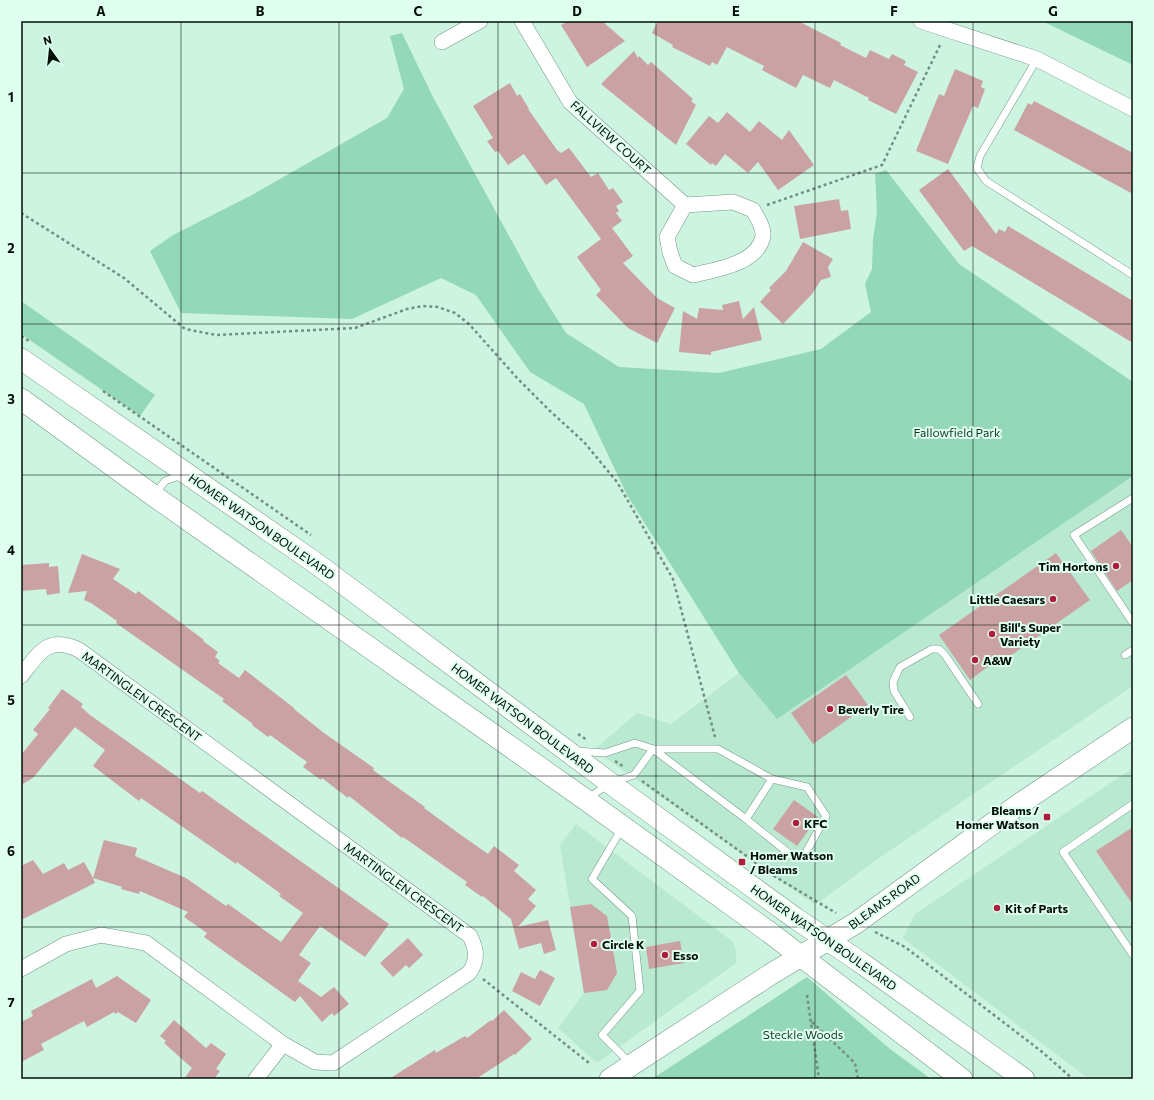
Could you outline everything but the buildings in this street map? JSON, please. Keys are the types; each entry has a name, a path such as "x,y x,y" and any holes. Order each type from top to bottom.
{"main road":[{"name":"HOMER WATSON BOULEVARD","path":"21,359 188,473 317,564 610,783 795,918 1024,1079"},
{"path":"21,399 154,496 586,800 773,934 801,957 962,1079"},
{"name":"BLEAMS ROAD","path":"610,1079 856,923 1021,803 1133,728"}],"street":[{"path":"442,42 480,21"},
{"name":"FALLVIEW COURT","path":"522,21 570,102 685,205"},
{"path":"921,21 1037,58 1133,109"},
{"path":"733,202 754,210 760,223 763,236 758,249 747,258 723,269 693,275 675,266 667,237 685,205 733,202"},
{"name":"MARTINGLEN CRESCENT","path":"21,676 42,650 49,645 67,644 80,650 470,936 475,946 476,957 474,965 469,973 333,1063 315,1062 283,1044 146,944 101,935 66,944 21,969"},
{"path":"256,1079 283,1044"}],"lane":[{"path":"1037,58 980,156 977,168 986,181 1133,275"},
{"path":"154,496 165,481 188,473"},
{"path":"1133,498 1074,535 1133,623"},
{"path":"910,717 894,691 893,682 900,667 932,649 939,649 945,655 978,704"},
{"path":"1125,655 1133,650"},
{"path":"567,751 605,753 635,742 653,749 746,818 791,855 804,856 826,816 806,787 772,779 718,749 653,749"},
{"path":"586,800 610,783 634,775 653,749"},
{"path":"746,818 772,779"},
{"path":"1133,804 1063,852 1133,955"},
{"path":"622,827 592,879 632,916 640,991 602,1035 632,1065"}],"path":[{"path":"754,210 882,165 941,43"},
{"path":"21,214 124,278 185,329 216,335 355,328 407,309 424,306 438,307 455,313 469,324 550,411 584,442 617,482 673,579 718,749"},
{"path":"644,783 774,876 827,909"},
{"path":"888,937 905,947 1041,1051 1073,1079"},
{"path":"479,976 589,1063"},
{"path":"807,995 812,1021 819,1079"},
{"path":"812,1021 855,1063 858,1079"}],"shaded area":[{"path":"1133,476 1133,686 879,858 815,905 594,750 637,713 671,724 739,673 777,719"},
{"path":"1133,768 1133,1079 1089,1079 903,938 915,914"},
{"path":"576,824 732,941 736,950 736,963 597,1063 558,1028 584,993 560,845"}],"green space":[{"path":"1042,21 1133,21 1133,65"},
{"name":"Fallowfield Park","path":"402,33 433,97 537,287 566,333 619,367 719,373 821,349 871,312 865,284 872,269 873,239 877,212 875,174 886,170 959,264 1133,382 1133,476 777,719 739,673 627,495 584,404 530,372 476,295 441,278 352,319 181,313 150,251 173,235 252,195 387,118 404,89 390,36"},
{"path":"21,301 155,395 140,416 21,334"},
{"name":"Steckle Woods","path":"807,977 890,1049 931,1079 652,1079"}],"place":[{"name":"Tim Hortons","path":"1116,566"},
{"name":"Little Caesars","path":"1053,599"},
{"name":"Bill's Super Variety","path":"992,634"},
{"name":"A&W","path":"975,660"},
{"name":"Beverly Tire","path":"830,709"},
{"name":"Bleams / Homer Watson","path":"1047,817"},
{"name":"KFC","path":"796,823"},
{"name":"Homer Watson / Bleams","path":"742,862"},
{"name":"Kit of Parts","path":"997,908"},
{"name":"Circle K","path":"594,944"},
{"name":"Esso","path":"665,955"}]}
